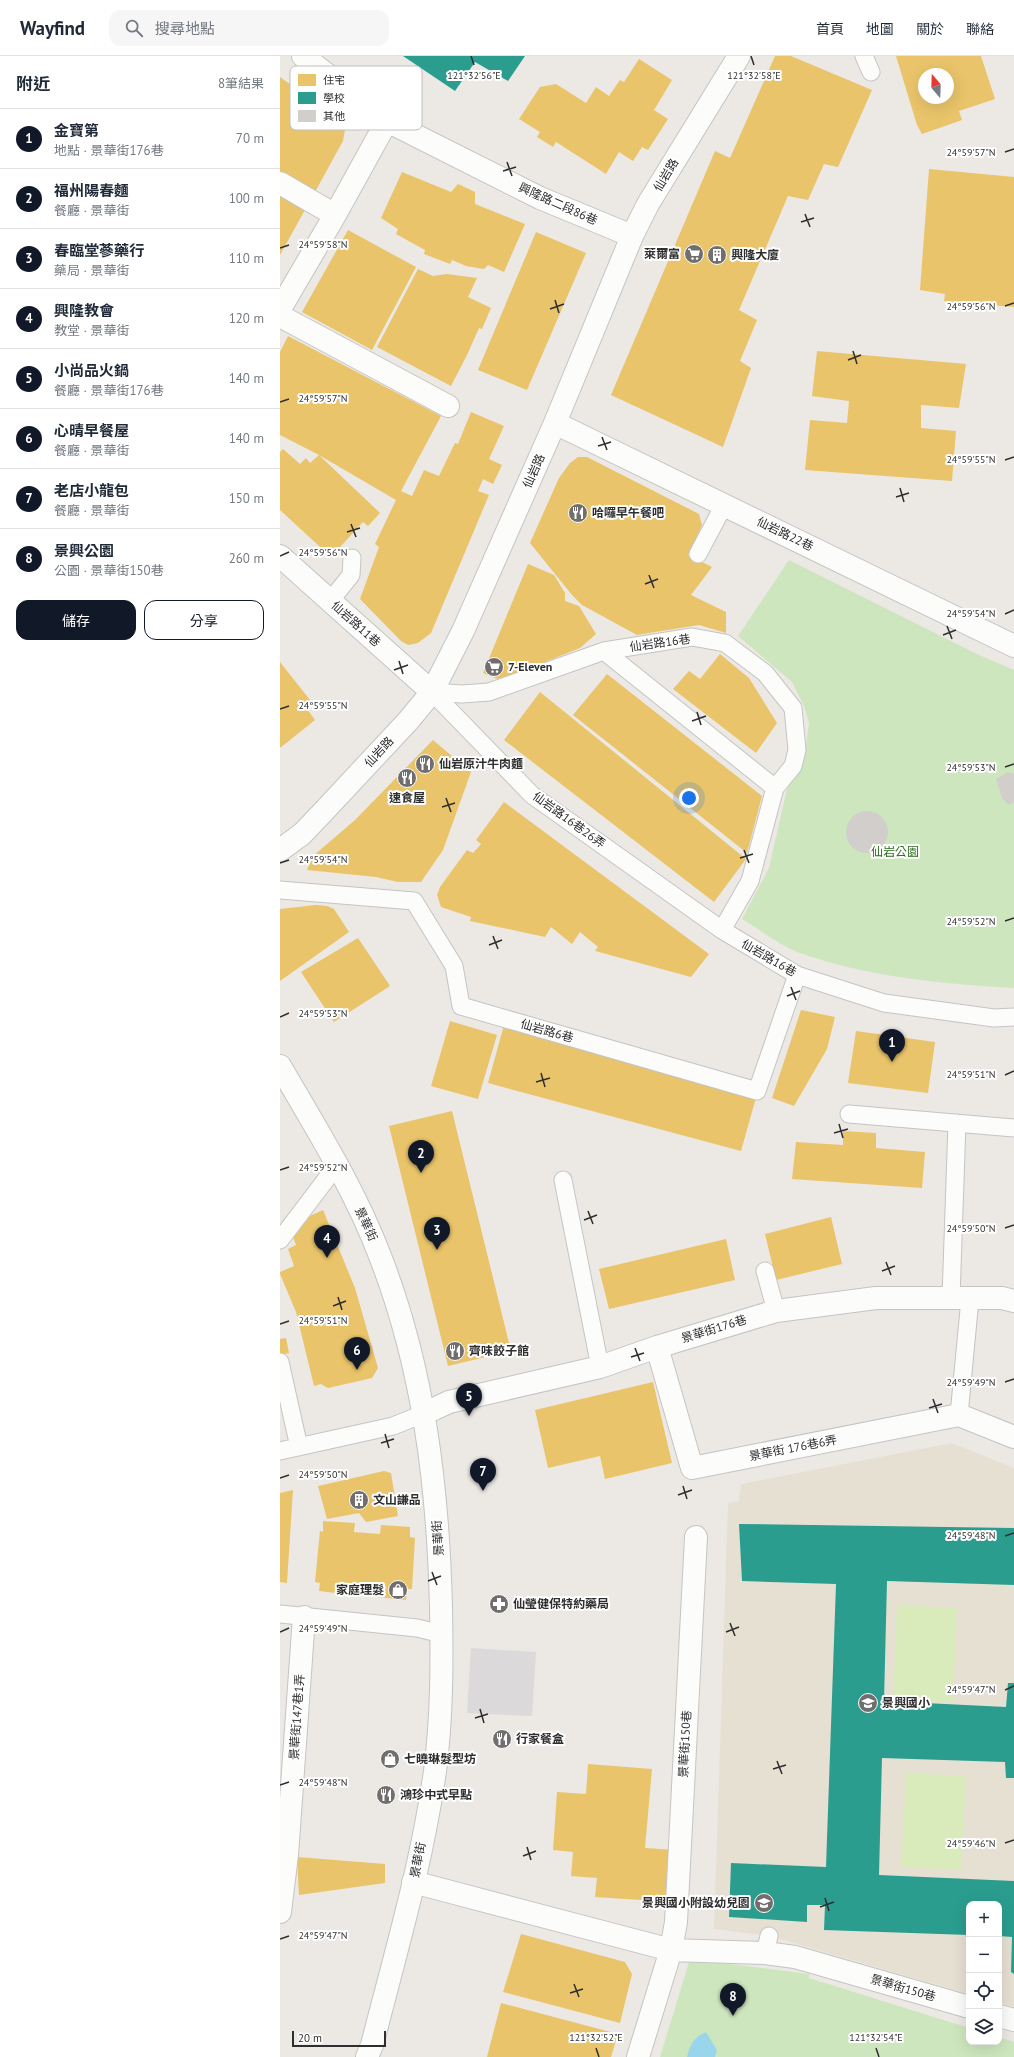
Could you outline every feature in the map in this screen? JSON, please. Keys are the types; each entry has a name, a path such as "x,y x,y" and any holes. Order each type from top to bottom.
{"street":[{"name":"興隆路二段86巷","path":"303,56 316,66"},
{"name":"仙岩路","path":"280,850 302,834 408,721 432,692 463,631 555,423 632,236 648,204 738,56"},
{"path":"280,308 335,215 382,130"},
{"name":"興隆路二段86巷","path":"405,130 540,198 632,236"},
{"path":"280,183 335,215"},
{"path":"280,316 448,406"},
{"name":"仙岩路22巷","path":"555,423 1014,646"},
{"name":"仙岩路11巷","path":"280,556 432,692"},
{"name":"景華街","path":"280,1066 337,1165 379,1254 398,1304 405,1328 424,1414 431,1454 440,1553 442,1634 441,1703 435,1771 413,1882 372,2045 367,2057"},
{"name":"景華街176巷","path":"424,1414 449,1402 600,1367 657,1347 776,1311 876,1298 1002,1298 1014,1301"},
{"name":"景華街 176巷6弄","path":"657,1347 692,1468 958,1416"},
{"path":"958,1416 1014,1437"},
{"name":"景華街150巷","path":"671,1950 676,1922 696,1537"},
{"name":"景華街147巷1弄","path":"280,1912 287,1855 304,1617"},
{"name":"景華街150巷","path":"413,1882 671,1950 767,1944 795,1957 966,2006"},
{"path":"638,2057 671,1950"},
{"path":"1002,2017 1014,2020"}],"lane":[{"path":"864,56 871,72"},
{"path":"698,554 724,505"},
{"path":"330,601 351,575 352,558"},
{"name":"仙岩路16巷","path":"432,692 462,694 489,692 604,651 692,637 726,643 765,673 793,708 797,750 793,766 775,788 750,881 722,930 797,975 884,1003 994,1018 1014,1018"},
{"name":"仙岩路16巷","path":"604,651 775,788"},
{"name":"仙岩路16巷26弄","path":"432,692 532,794 722,930"},
{"name":"仙岩路6巷","path":"280,890 414,901 454,966 462,1006 757,1092 797,975"},
{"path":"849,1114 1014,1128"},
{"path":"957,1123 961,1298 958,1416"},
{"path":"280,1240 337,1165"},
{"path":"563,1180 600,1367"},
{"path":"765,1271 776,1311"},
{"path":"280,1362 299,1447"},
{"path":"280,1451 393,1426 424,1414"},
{"path":"280,1614 418,1628 442,1634"}],"shaded area":[{"name":"景興國小","path":"952,1443 1014,1468 1014,2007 1002,2003 1002,1901 966,1901 966,1993 769,1936 714,1929 728,1503 739,1501 741,1484"},
{"path":"471,1648 536,1652 532,1716 467,1713"}],"green space":[{"name":"仙岩公園","path":"789,560 977,654 1014,670 1014,988 906,978 852,968 793,950 742,919 769,868 787,789 804,762 809,723 804,706 792,682 738,636"},
{"path":"897,1605 957,1608 953,1702 893,1700"},
{"path":"906,1773 966,1776 961,1870 901,1867"},
{"path":"690,1959 809,1974 809,1978 966,2027 966,2045 1002,2045 1002,2038 1014,2042 1014,2057 660,2057"}],"water":[{"path":"706,2032 717,2050 715,2057 687,2057 693,2042 698,2036"}],"building: 住宅":[{"name":"興隆大廈","path":"775,56 791,56 872,90 838,167 824,164 808,200 788,196 739,310 757,320 740,361 751,368 723,447 611,395 715,151 730,158"},
{"path":"896,56 981,56 995,99 959,111 962,120 922,134 917,125"},
{"path":"639,59 672,80 654,110 668,119 648,150 642,147 633,161 619,152 606,174 556,142 553,147 537,137 540,132 519,119 540,87 556,84 586,103 596,87 609,96 620,80 624,82"},
{"path":"280,77 290,84 290,130 345,130 343,141 315,192 280,172"},
{"path":"929,169 1014,177 1014,307 944,301 945,294 920,290"},
{"path":"402,172 451,192 458,184 475,192 475,204 525,224 504,272 488,265 484,269 466,266 452,260 450,264 424,254 425,250 396,234 398,229 381,218"},
{"path":"280,194 306,208 280,255"},
{"path":"348,230 416,267 372,350 302,312"},
{"path":"536,232 586,253 527,390 478,370"},
{"path":"418,269 433,276 447,274 477,278 468,297 491,308 482,329 479,328 451,386 377,347"},
{"path":"288,336 441,416 401,491 412,496 424,470 439,476 455,443 458,444 471,412 504,426 489,459 502,465 493,484 483,479 478,491 489,495 431,633 418,643 408,645 401,641 360,599 379,547 375,544 396,500 319,455 280,435 280,352"},
{"path":"817,351 966,364 959,408 921,405 921,428 956,431 952,481 805,470 810,420 847,423 849,401 812,396"},
{"path":"283,449 300,464 306,458 310,463 319,455 380,513 368,526 363,522 331,557 280,510 280,452"},
{"path":"578,457 587,457 699,514 702,525 688,555 712,567 691,595 726,612 726,633 699,625 637,635 582,605 572,595 530,543 559,478 570,463"},
{"path":"528,564 554,575 565,593 565,601 579,606 596,634 580,648 500,680 483,673"},
{"path":"720,654 749,678 777,723 756,753 673,689 689,671 700,679"},
{"path":"280,662 310,700 304,705 315,720 280,748"},
{"path":"607,674 762,796 747,853 573,715"},
{"path":"540,692 746,859 714,902 504,740"},
{"path":"433,740 471,772 443,850 421,882 398,882 376,877 307,870 313,856 355,820"},
{"path":"504,802 709,954 691,977 595,951 598,947 580,932 572,944 551,927 545,937 470,921 471,917 441,907 437,895 440,887 467,850 473,853 481,844 476,840"},
{"path":"316,905 327,906 334,909 349,932 280,981 280,909"},
{"path":"358,938 390,986 334,1022 301,972"},
{"path":"801,1010 835,1017 827,1049 794,1106 772,1098"},
{"path":"450,1021 497,1035 478,1099 431,1086"},
{"path":"504,1025 757,1094 741,1151 488,1083"},
{"path":"856,1031 935,1042 928,1093 848,1083"},
{"path":"452,1111 511,1351 448,1366 389,1126"},
{"path":"843,1131 876,1133 876,1148 925,1152 922,1188 792,1179 796,1142 843,1145"},
{"path":"323,1210 355,1288 378,1368 372,1378 328,1388 321,1384 314,1386 296,1312 280,1274 280,1272 294,1266 288,1249 296,1245 293,1237 310,1216"},
{"path":"831,1217 842,1264 776,1280 765,1234"},
{"path":"726,1239 735,1280 609,1309 599,1269"},
{"path":"286,1338 289,1353 280,1355 280,1339"},
{"path":"653,1382 672,1463 605,1479 600,1456 548,1468 535,1410"},
{"name":"文山謙品","path":"384,1471 391,1473 398,1516 366,1522 359,1513 327,1519 318,1486"},
{"path":"293,1490 287,1583 280,1582 280,1493"},
{"path":"323,1521 355,1523 354,1532 380,1534 381,1525 410,1527 410,1537 415,1538 412,1589 407,1589 406,1600 349,1594 351,1587 346,1585 344,1594 319,1591 320,1583 315,1582 320,1531 323,1532"},
{"path":"588,1764 652,1769 645,1848 676,1850 672,1902 595,1897 597,1878 571,1876 573,1852 553,1850 557,1792 586,1794"},
{"path":"297,1857 385,1864 385,1883 299,1895"},
{"path":"521,1934 625,1962 632,1974 620,2023 503,1992"},
{"path":"501,2003 618,2034 611,2057 487,2057"}],"building: 學校":[{"path":"403,56 525,56 508,81 475,62 455,91 422,69 422,66 418,66"},
{"path":"739,1524 1014,1528 1014,1585 887,1581 884,1701 1006,1707 1008,1683 1014,1683 1014,1778 1006,1778 1005,1762 882,1758 879,1875 1014,1881 1014,1974 1011,1972 1012,1937 1002,1936 1002,1901 966,1901 966,1935 824,1930 825,1905 807,1905 807,1922 729,1917 731,1863 826,1867 836,1584 742,1581"}],"building: 其他":[{"path":"1008,772 1014,774 1014,802 1009,805 1002,798 996,779"},
{"path":"867,811 882,817 888,832 882,847 867,853 852,847 846,832 852,817"}],"place":[{"name":"萊爾富","path":"694,254"},
{"name":"興隆大廈","path":"717,255"},
{"name":"哈囉早午餐吧","path":"578,513"},
{"name":"7-Eleven","path":"494,667"},
{"name":"仙岩原汁牛肉麵","path":"425,764"},
{"name":"速食屋","path":"407,778"},
{"name":"金寶第","path":"892,1062"},
{"name":"福州陽春麵","path":"421,1173"},
{"name":"春臨堂蔘藥行","path":"437,1250"},
{"name":"興隆教會","path":"327,1258"},
{"name":"齊味餃子館","path":"455,1351"},
{"name":"心晴早餐屋","path":"357,1370"},
{"name":"小尚品火鍋","path":"469,1416"},
{"name":"老店小龍包","path":"483,1491"},
{"name":"文山謙品","path":"359,1500"},
{"name":"家庭理髮","path":"398,1590"},
{"name":"仙瑩健保特約藥局","path":"499,1604"},
{"name":"景興國小","path":"868,1703"},
{"name":"行家餐盒","path":"502,1739"},
{"name":"七曉琳髮型坊","path":"390,1759"},
{"name":"鴻珍中式早點","path":"386,1795"},
{"name":"景興國小附設幼兒園","path":"764,1903"},
{"name":"景興公園","path":"733,2016"}]}
